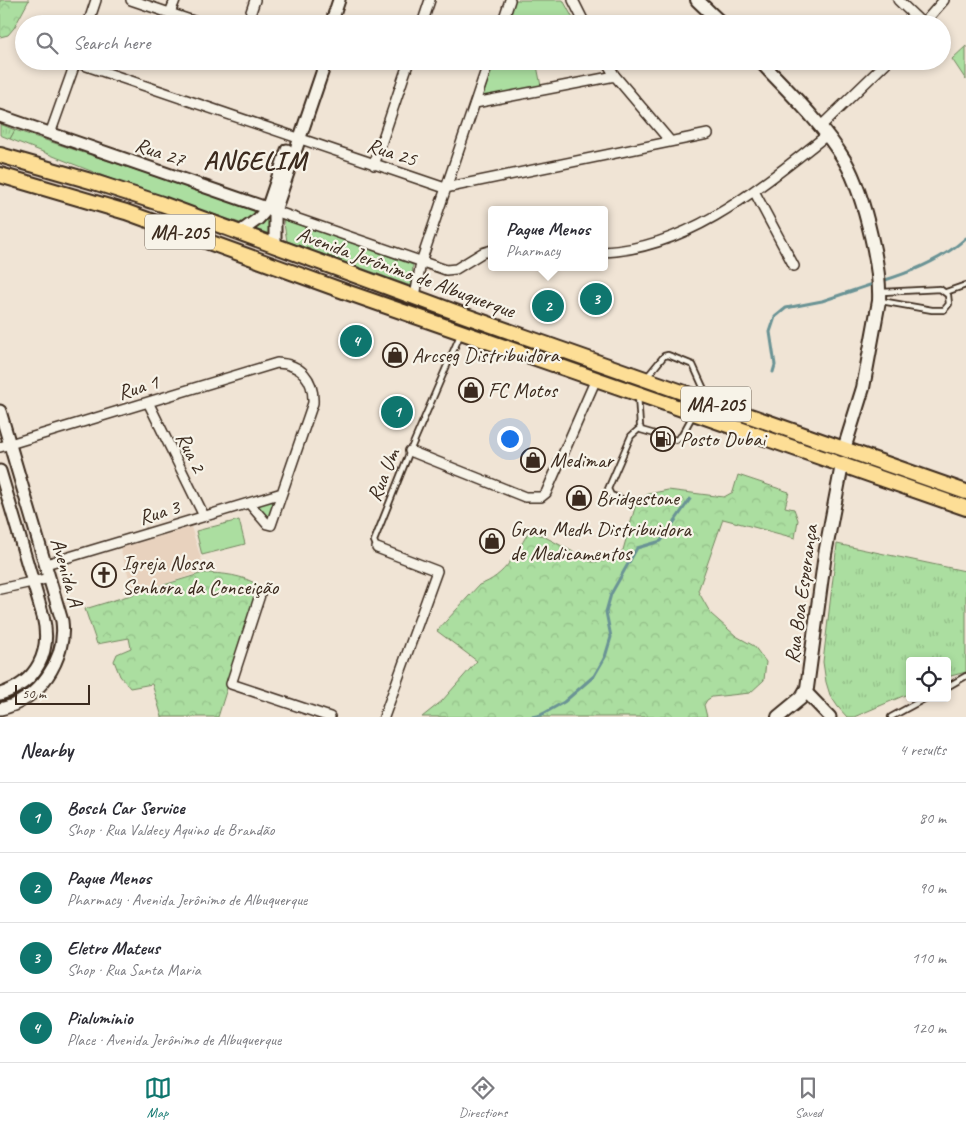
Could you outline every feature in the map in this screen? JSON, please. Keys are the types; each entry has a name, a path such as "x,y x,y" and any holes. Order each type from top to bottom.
{"main road":[{"path":"697,0 713,15"},
{"path":"768,70 824,130 845,161 864,204 875,253 880,294 863,388 844,449"},
{"name":"Avenida Jerônimo de Albuquerque","path":"0,155 107,186 240,232 415,298 966,492"},
{"name":"Avenida Jerônimo de Albuquerque","path":"3,177 126,212 462,332 966,508"},
{"path":"126,212 156,216 260,250 270,250 275,245"},
{"name":"Rua Boa Esperança","path":"778,717 806,691 811,669 825,554 842,464"}],"street":[{"path":"91,15 96,0"},
{"path":"131,0 176,15"},
{"path":"170,13 174,0"},
{"path":"250,15 255,0"},
{"path":"334,15 339,0"},
{"path":"342,15 347,0"},
{"path":"425,15 430,0"},
{"path":"505,15 510,0"},
{"path":"573,0 580,15"},
{"path":"898,0 914,15"},
{"path":"931,15 944,0"},
{"path":"50,134 72,70"},
{"name":"Rua 25","path":"98,70 446,188 708,134"},
{"path":"275,245 271,210 317,70"},
{"path":"374,165 406,70"},
{"path":"415,298 421,262 486,70"},
{"path":"611,70 670,141"},
{"path":"608,251 640,247 672,236 710,219 754,191 824,130 880,70"},
{"path":"475,104 615,76"},
{"name":"Rua 27","path":"0,116 446,270 456,270 475,257 488,252"},
{"path":"754,191 794,266"},
{"path":"240,232 271,210"},
{"name":"Rua 1","path":"3,445 276,363 291,365 302,372 310,384 313,398 282,492"},
{"path":"410,450 525,497 541,496 546,493 596,379"},
{"name":"Rua 2","path":"148,402 204,516"},
{"name":"Avenida A","path":"0,411 4,426 3,445 46,564 63,631 58,658 50,674 30,695 3,709"},
{"name":"Avenida A","path":"0,471 46,627 46,645 39,665 22,683 0,694"},
{"path":"249,503 267,524 271,525 282,492"},
{"name":"Rua 3","path":"46,564 282,492"},
{"path":"377,548 437,571 384,717"},
{"path":"0,589 50,578"},
{"path":"260,595 231,684 330,717"},
{"path":"806,691 830,717"}],"lane":[{"path":"946,292 966,285"},
{"path":"940,289 948,295 949,304 944,310 940,311 880,294 940,289"},
{"name":"Rua Um","path":"377,548 374,541 410,450 462,332"},
{"path":"645,379 664,356 668,355 693,365 709,402"},
{"path":"638,394 640,428"},
{"path":"640,428 676,440 682,435 694,413"},
{"path":"630,502 611,495 608,489 631,436 640,428"},
{"path":"951,684 966,676"},
{"path":"891,717 919,702"}],"shaded area":[{"path":"191,527 205,571 134,593 120,548"}],"green space":[{"path":"0,0 29,0 21,15 15,15 14,28 8,35 0,37"},
{"path":"515,0 563,0 571,15 510,15"},
{"path":"966,46 966,80 952,59"},
{"path":"491,70 538,70 541,86 482,98"},
{"path":"0,124 15,130 10,139 0,135"},
{"path":"15,130 257,210 240,223 134,188 10,139"},
{"path":"268,216 270,234 255,229"},
{"path":"283,218 413,265 411,286 287,241"},
{"path":"738,475 789,492 785,507 794,509 798,520 795,538 723,519 698,591 711,614 736,636 754,646 766,662 764,680 750,693 712,697 704,705 707,717 422,717 442,701 477,661 437,631 479,585 503,570 530,529 592,562 604,561 615,557 623,550 636,504 648,494 668,490 724,497 733,492"},
{"path":"275,497 269,517 252,504"},
{"path":"239,520 245,544 202,555 196,531"},
{"path":"837,544 965,571 966,672 951,676 951,657 906,657 906,695 854,717 847,717 830,695 823,662"},
{"path":"203,573 232,575 247,579 259,586 218,717 162,717 152,684 130,688 120,676 114,661 117,654 131,648 129,638 97,644 85,609"}],"waterway":[{"path":"882,281 904,274 937,259 966,238"},
{"path":"773,372 775,365 770,332 775,317 786,308 822,301 876,283"},
{"path":"532,717 541,715 564,702 594,676 605,657 611,637 606,612 611,594 637,548 661,541 690,499"}],"place":[{"name":"Eletro Mateus","path":"596,299"},
{"name":"Pague Menos","path":"548,306"},
{"name":"Pialuminio","path":"356,341"},
{"name":"Arcseg Distribuidora","path":"395,355"},
{"name":"FC Motos","path":"471,390"},
{"name":"Bosch Car Service","path":"397,412"},
{"name":"Posto Dubai","path":"663,439"},
{"name":"Medimar","path":"533,460"},
{"name":"Bridgestone","path":"579,498"},
{"name":"Gran Medh Distribuidora de Medicamentos","path":"492,541"},
{"name":"Igreja Nossa Senhora da Conceição","path":"104,575"}],"district":[{"name":"ANGELIM","path":"255,160"}]}
